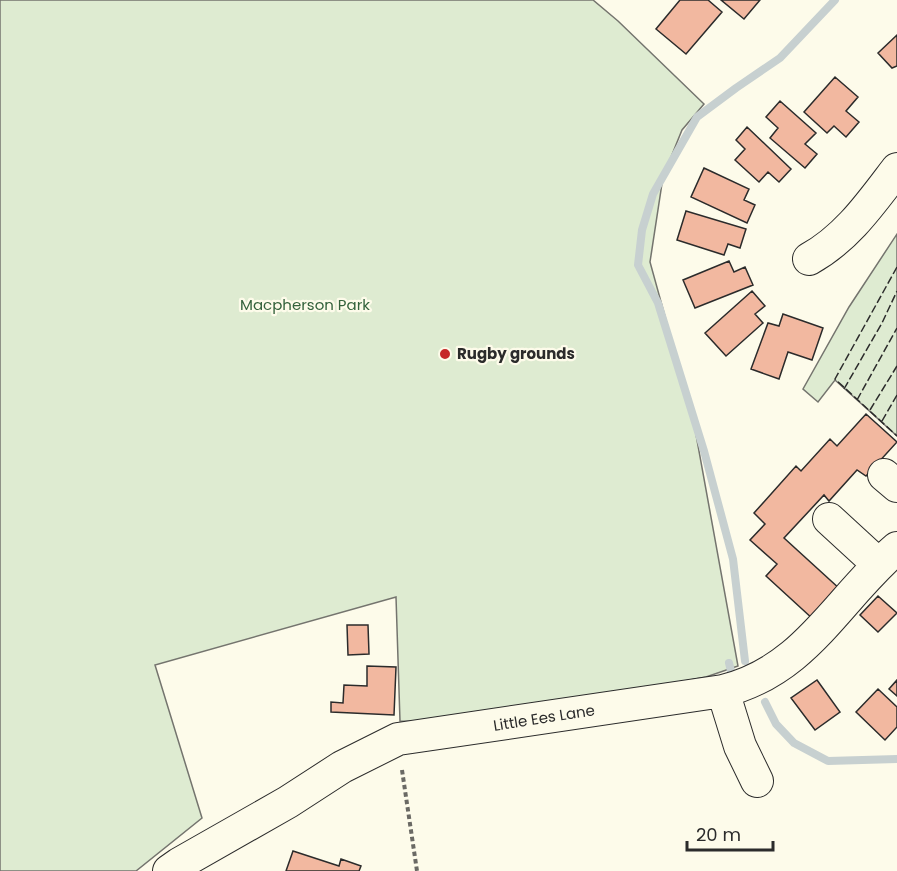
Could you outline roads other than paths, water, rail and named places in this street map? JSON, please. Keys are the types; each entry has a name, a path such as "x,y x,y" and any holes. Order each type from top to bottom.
{"street":[{"path":"809,259 842,237 897,169"},
{"path":"830,519 888,556"},
{"name":"Little Ees Lane","path":"170,871 342,767 398,740 723,691 754,681 781,666 807,645 888,556"},
{"path":"723,691 740,746 757,781"}],"waterway":[{"path":"745,661 733,559 704,451 658,303 638,265 642,230 653,194 697,117 780,58 835,0"},
{"path":"729,663 734,683"},
{"path":"765,702 776,724 794,743 828,761 897,759"}],"place":[{"name":"Rugby grounds","path":"445,354"}],"park label":[{"name":"Macpherson Park","path":"305,305"}]}
